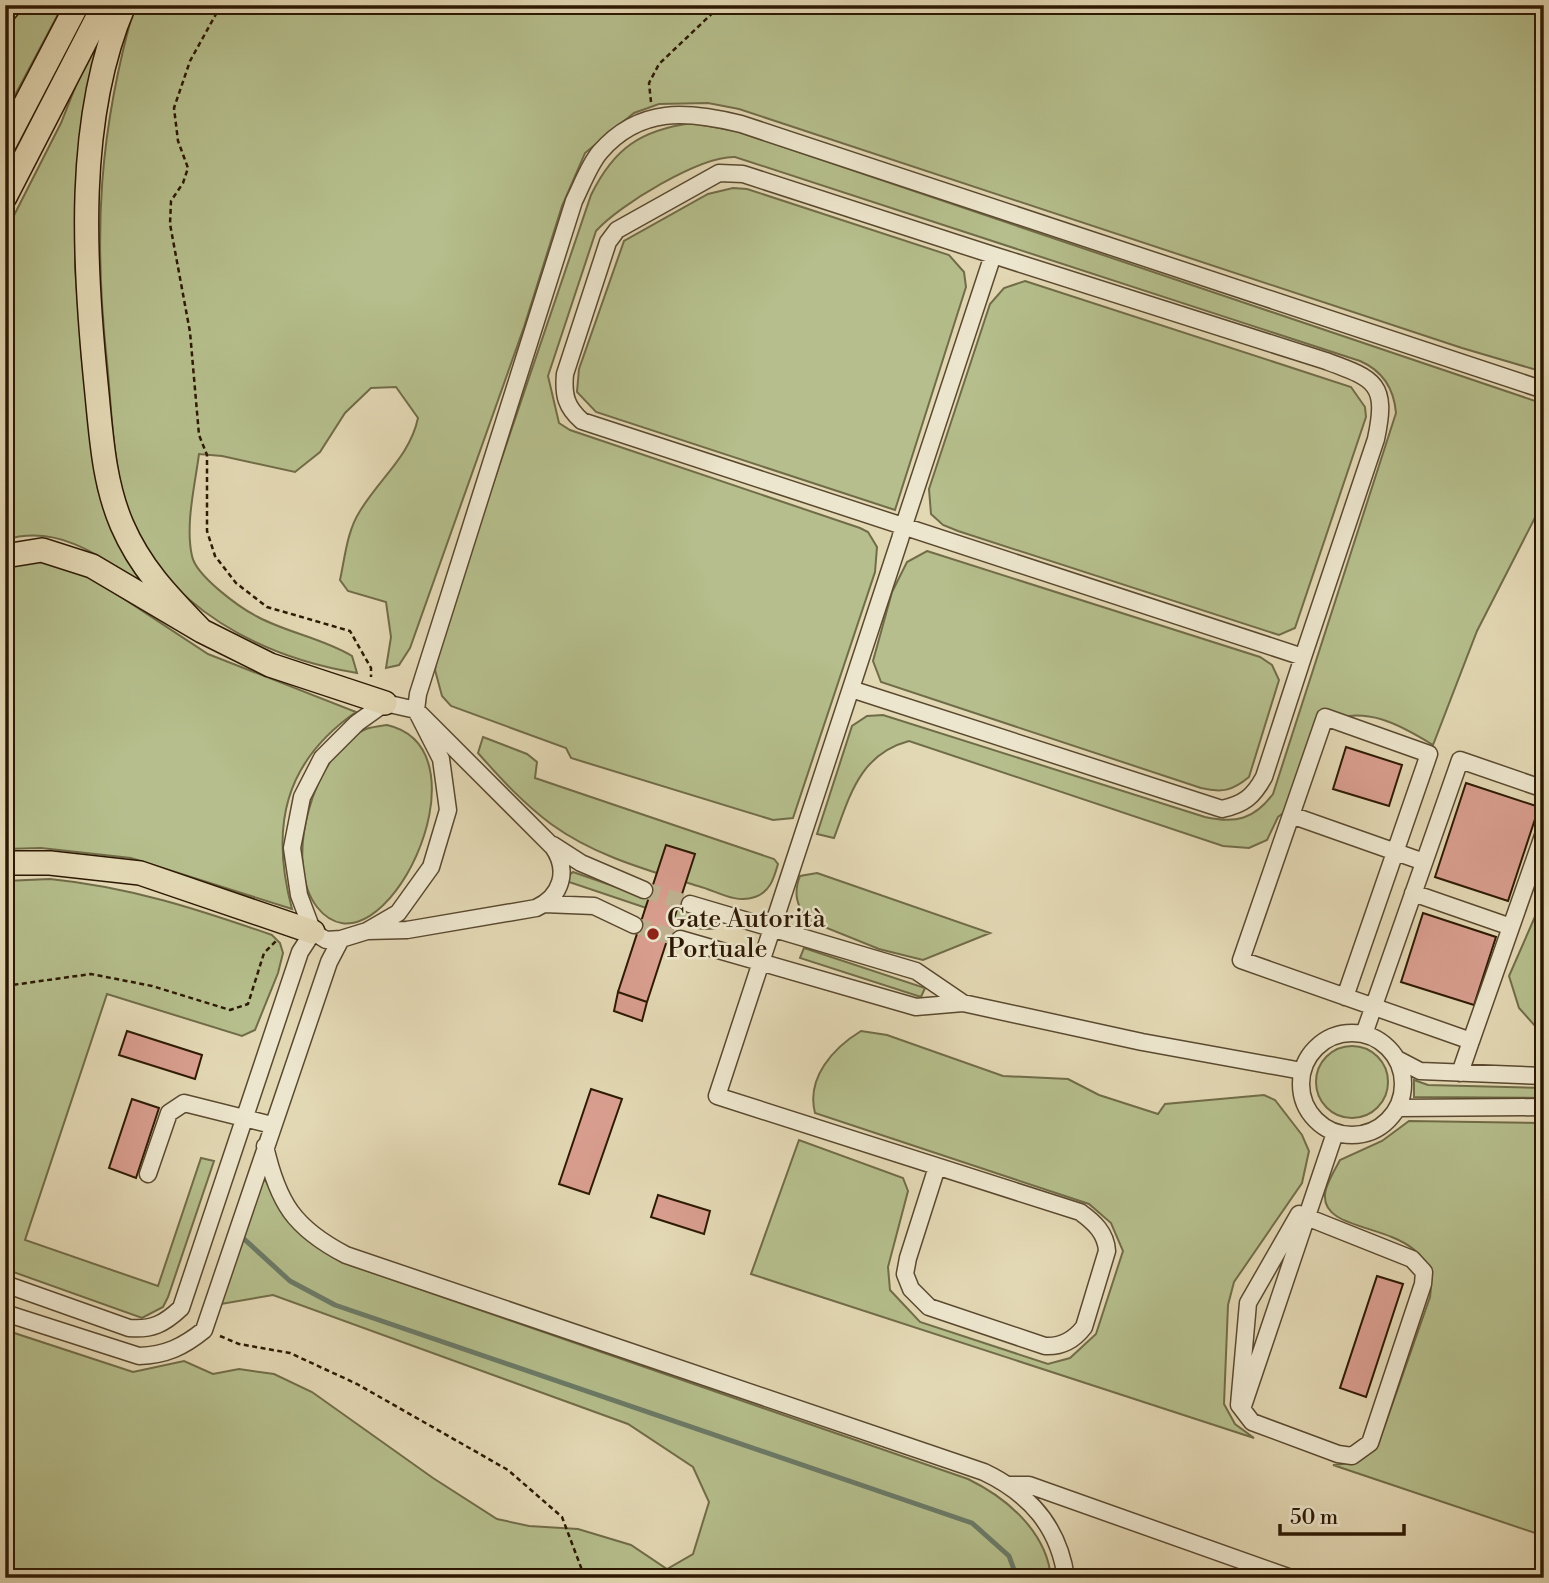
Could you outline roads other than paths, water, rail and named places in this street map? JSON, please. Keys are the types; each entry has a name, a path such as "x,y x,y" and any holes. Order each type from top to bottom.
{"highway":[{"path":"5,10 10,5"},
{"path":"5,143 77,5"},
{"path":"5,197 104,5"},
{"path":"124,5 100,90 85,226 86,289 101,435 110,491 139,560 156,584 202,631"},
{"path":"5,556 42,550 92,566 202,631 270,665 378,700"},
{"path":"6,862 140,873 302,929"}],"street":[{"path":"302,929 326,940 341,939 367,931 398,913 431,867 448,810 441,759 416,710 418,694 574,201 598,153 626,127 653,118 700,114 741,124 1544,390"},
{"path":"851,689 1222,809 1240,805 1254,795 1264,777 1376,439 1382,411 1380,397 1363,374 1326,361 743,174 719,173 617,230 608,242 565,374 567,404 582,422 1303,657"},
{"path":"937,1167 908,1258 905,1274 911,1289 929,1307 1045,1346 1056,1347 1076,1337 1084,1327 1107,1251 1107,1241 1094,1222 1080,1212 717,1096 993,255"},
{"path":"5,1284 129,1328 150,1330 169,1320 181,1308 300,952 302,929 292,848 302,797 322,758 378,700 416,710 558,854 562,873 555,894 544,904"},
{"path":"1345,997 1429,754 1325,717 1241,960 1345,997 1373,1006 1471,1041"},
{"path":"1364,1034 1460,760 1544,789"},
{"path":"1291,815 1424,863"},
{"path":"1460,1073 1544,833"},
{"path":"548,842 581,863 644,890"},
{"path":"1413,893 1511,927"},
{"path":"367,931 407,930 544,904 594,906 634,925"},
{"path":"690,904 916,971 963,1003"},
{"path":"5,1312 139,1356 160,1356 183,1347 204,1330 329,961 341,939"},
{"path":"680,939 916,1007 963,1003 1142,1042 1302,1071"},
{"path":"1337,1034 1364,1034 1387,1045 1397,1059 1403,1075 1403,1092 1398,1108 1378,1129 1364,1134 1335,1133 1322,1126 1304,1103 1300,1089 1302,1071 1309,1055 1321,1042 1337,1034"},
{"path":"1397,1059 1420,1071 1544,1076"},
{"path":"148,1174 169,1113 184,1103 272,1125"},
{"path":"1398,1108 1544,1107"},
{"path":"1242,1412 1335,1133"},
{"path":"265,1146 271,1172 293,1216 317,1240 346,1255 971,1468 1010,1485 1033,1504 1048,1524 1063,1552 1066,1578"},
{"path":"1298,1214 1412,1259 1424,1272 1423,1284 1370,1443 1360,1454 1345,1456 1252,1422 1242,1412 1238,1398 1248,1303 1298,1214"},
{"path":"1010,1485 1029,1485 1291,1578"}],"waterway":[{"path":"243,1238 290,1281 335,1305 972,1523 1009,1556 1017,1578"}],"tunnel":[{"path":"644,890 690,904"},
{"path":"634,925 680,939"}],"place":[{"name":"Gate Autorità Portuale","path":"653,934"}]}
